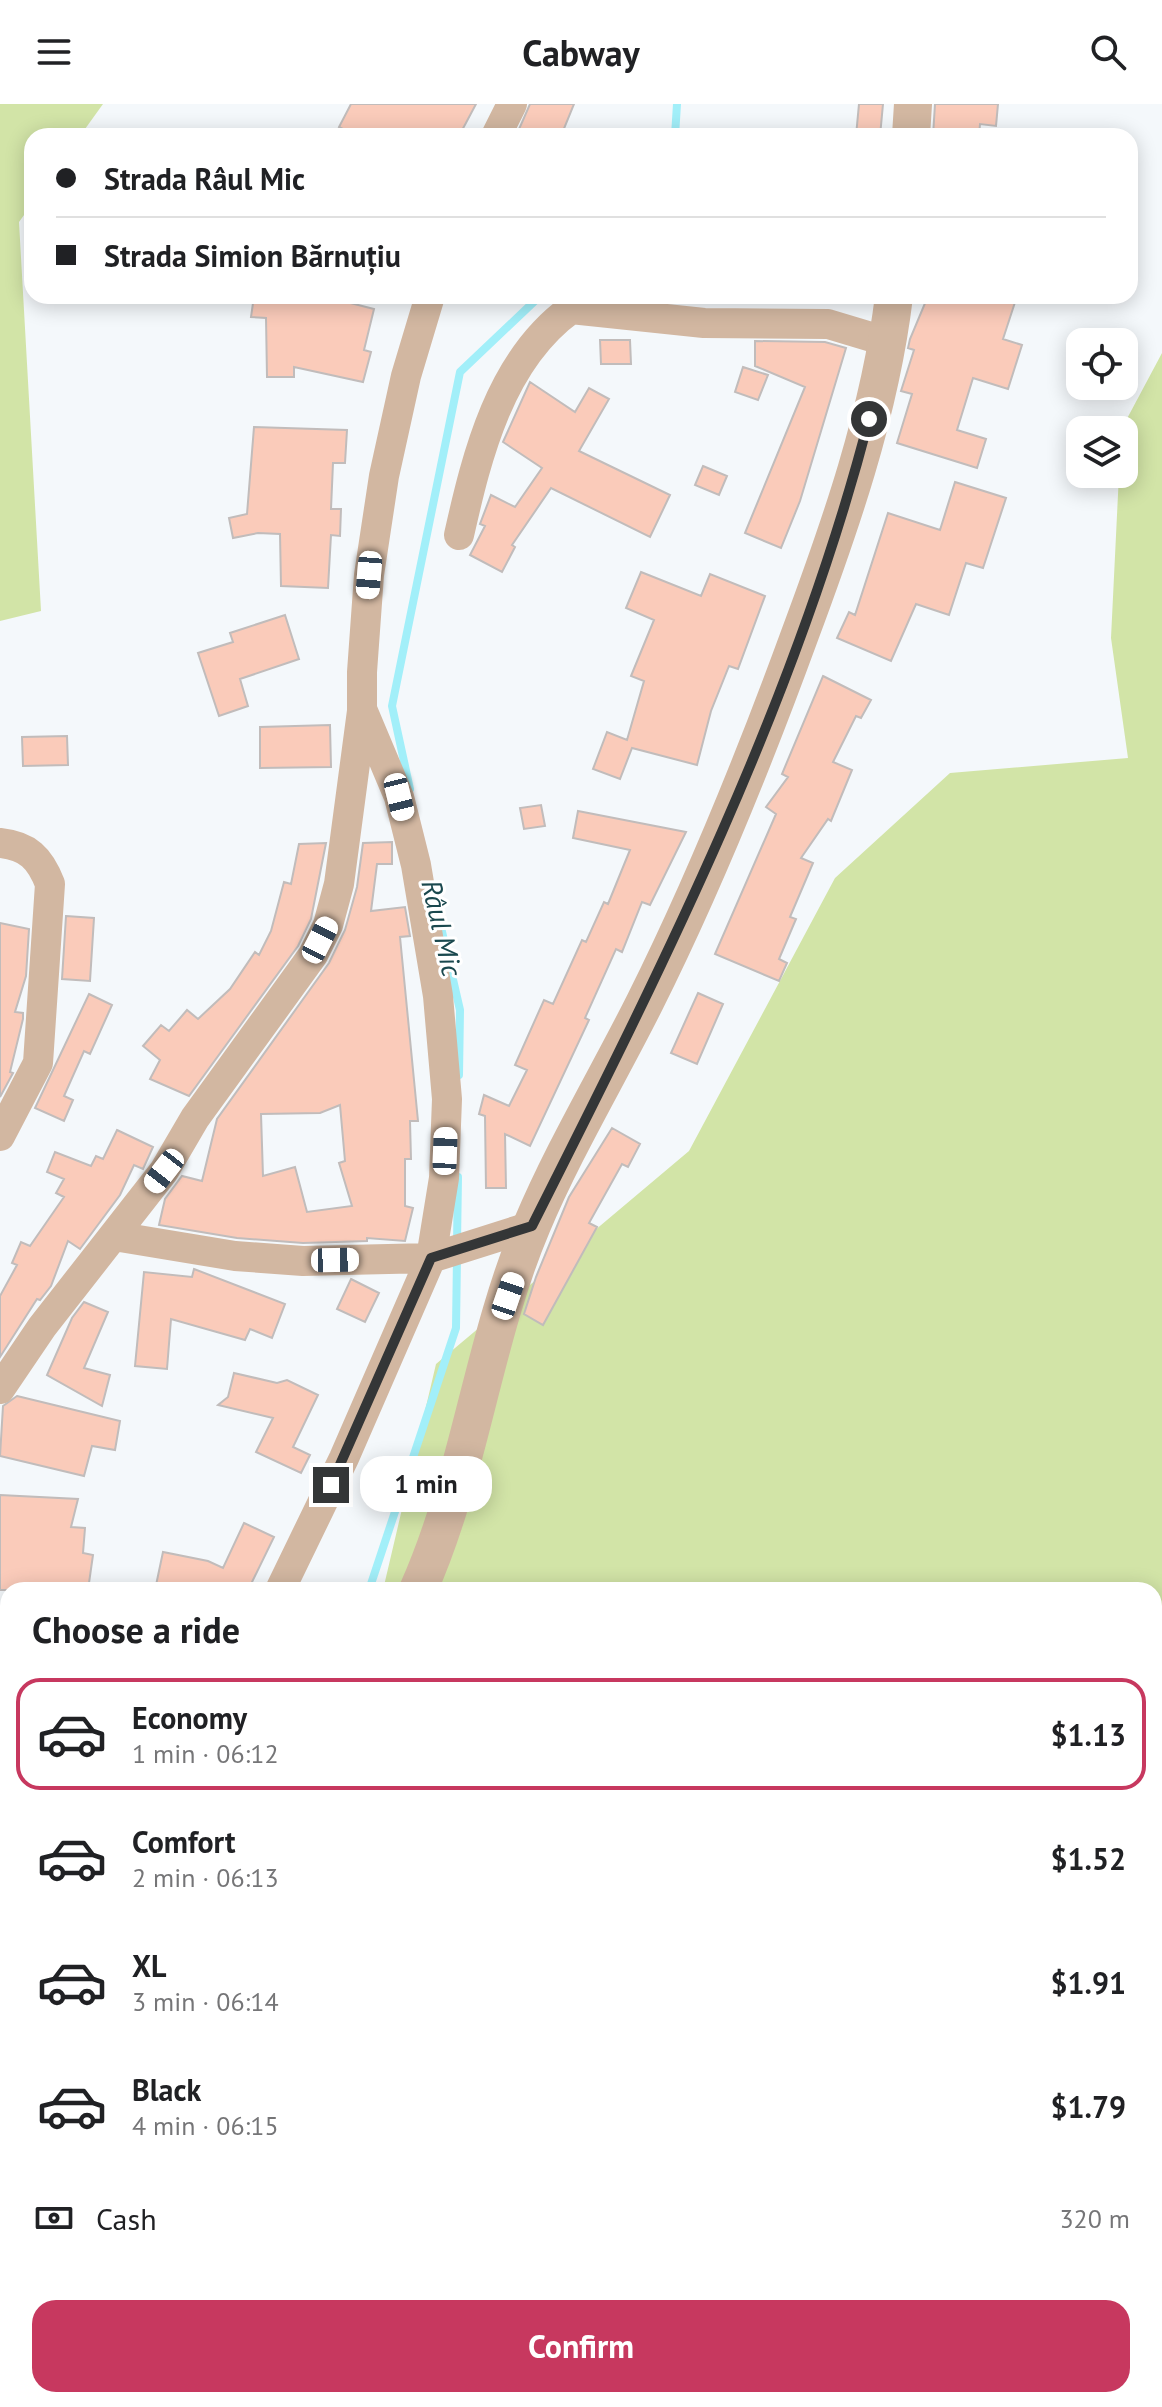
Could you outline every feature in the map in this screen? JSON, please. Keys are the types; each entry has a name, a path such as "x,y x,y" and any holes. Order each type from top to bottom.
{"street":[{"path":"500,128 512,104"},
{"path":"912,128 913,104"},
{"path":"0,1389 42,1327 164,1171 195,1118 313,955 328,925 347,837 362,709 369,575 384,476 406,376 428,304"},
{"path":"421,1582 452,1498 485,1371 532,1226 647,998 746,774 839,529 888,342 893,304"},
{"path":"459,535 476,463 503,395 524,357 553,322 571,309 704,323 828,324 888,342"},
{"path":"284,1582 439,1255 447,1099 438,996 416,865 399,797 362,709"},
{"path":"0,843 32,853 42,864 50,884 38,1063 0,1136"},
{"path":"114,1236 235,1256 303,1261 439,1255 532,1226"}],"green space":[{"path":"0,104 103,104 86,128 24,128 24,215 19,222 41,611 0,621"},
{"path":"1162,353 1162,1582 385,1582 436,1364 689,1151 835,878 950,773 1128,758 1111,638 1118,488 1138,488 1138,416 1128,416"}],"building":[{"path":"351,104 476,104 463,128 339,127"},
{"path":"530,104 574,104 564,128 520,128"},
{"path":"859,104 883,104 881,128 857,128"},
{"path":"935,104 998,104 996,126 980,124 980,128 934,128"},
{"path":"253,304 354,304 374,309 364,350 371,352 363,382 294,367 294,377 267,377 266,318 251,317"},
{"path":"925,304 1014,304 1003,339 1022,345 1008,389 973,378 957,430 986,439 977,468 897,443 912,394 901,391 914,350 908,348"},
{"path":"600,340 630,340 631,364 601,364"},
{"path":"755,341 825,342 846,348 800,501 781,548 745,533 805,387 755,366"},
{"path":"743,367 768,375 758,400 735,392"},
{"path":"530,382 575,412 589,388 609,399 579,451 670,495 650,537 551,488 512,545 515,547 502,572 470,555 485,526 480,524 491,495 515,507 542,468 503,442"},
{"path":"254,427 347,430 345,463 333,463 331,509 341,509 340,536 331,535 328,588 281,586 280,534 258,533 233,538 229,518 247,514"},
{"path":"703,466 727,476 719,495 695,485"},
{"path":"955,482 1006,498 983,568 966,563 949,615 916,604 891,661 837,638 849,612 855,615 888,513 940,530"},
{"path":"641,572 701,596 710,574 765,596 738,669 729,666 711,711 697,765 632,748 620,779 593,769 607,732 627,740 644,681 631,676 654,620 626,608"},
{"path":"285,615 299,659 240,679 248,706 219,716 198,653 233,642 230,633"},
{"path":"823,676 871,700 861,718 856,716 833,762 852,770 831,821 828,819 801,858 813,863 790,917 796,919 779,959 787,963 779,981 715,954 776,814 766,807 788,777 782,774"},
{"path":"330,725 331,767 260,768 260,727"},
{"path":"67,736 68,765 23,766 22,737"},
{"path":"541,805 545,826 524,829 520,808"},
{"path":"578,811 686,832 650,905 642,902 622,952 616,949 585,1018 589,1020 530,1146 505,1134 506,1188 486,1188 485,1116 479,1114 484,1095 509,1106 527,1070 515,1065 544,1000 553,1004 582,940 586,942 604,902 608,904 630,850 573,838"},
{"path":"392,842 392,864 377,864 371,911 405,907 410,936 400,937 418,1121 410,1121 411,1159 405,1159 405,1206 413,1208 405,1241 367,1238 367,1241 303,1243 237,1238 159,1225 165,1199 182,1176 202,1181 217,1119 329,963 345,930 357,887 363,843","holes":["340,1105 345,1161 339,1163 352,1206 307,1212 295,1167 263,1176 261,1114 320,1113"]},
{"path":"326,843 311,919 298,946 189,1096 150,1079 160,1060 143,1046 161,1025 169,1031 187,1010 198,1019 230,989 255,952 259,955 271,931 284,882 291,884 299,844"},
{"path":"66,916 94,918 90,981 62,979"},
{"path":"0,923 29,929 26,976 15,1012 23,1013 23,1019 10,1072 13,1073 0,1097"},
{"path":"698,993 723,1004 697,1064 671,1053"},
{"path":"89,994 112,1005 90,1054 84,1051 64,1096 73,1100 64,1121 35,1108"},
{"path":"612,1128 640,1144 628,1167 622,1164 589,1223 597,1227 543,1325 524,1314 536,1277 569,1197"},
{"path":"117,1130 153,1147 143,1169 134,1165 120,1195 80,1249 68,1241 51,1286 40,1300 37,1299 0,1357 0,1296 17,1265 12,1263 21,1242 30,1246 64,1197 56,1193 64,1179 47,1172 55,1152 91,1166 96,1156 103,1159"},
{"path":"194,1269 285,1304 272,1338 250,1329 245,1340 171,1319 167,1369 135,1366 144,1272 192,1277"},
{"path":"351,1279 379,1293 365,1322 337,1309"},
{"path":"84,1302 108,1312 84,1368 110,1375 102,1406 47,1375 72,1318"},
{"path":"234,1373 277,1383 287,1380 318,1395 293,1447 310,1455 301,1473 256,1452 273,1418 218,1405 228,1397"},
{"path":"17,1396 120,1421 115,1450 92,1446 84,1476 0,1456 3,1406"},
{"path":"0,1495 78,1499 71,1527 85,1528 83,1553 93,1555 89,1582 0,1582"},
{"path":"244,1523 274,1537 252,1582 157,1582 163,1552 208,1561 223,1568"}],"waterway":[{"name":"Râul Mic","path":"676,128 677,104"},
{"name":"Râul Mic","path":"410,789 392,706 460,372 532,304"},
{"name":"Râul Mic","path":"440,923 460,1010 459,1075"},
{"name":"Râul Mic","path":"457,1243 458,1177"},
{"name":"Râul Mic","path":"372,1582 456,1328 457,1257"}],"route":[{"path":"331,1485 431,1258 532,1226 647,998 746,774 839,529 869,419"}]}
